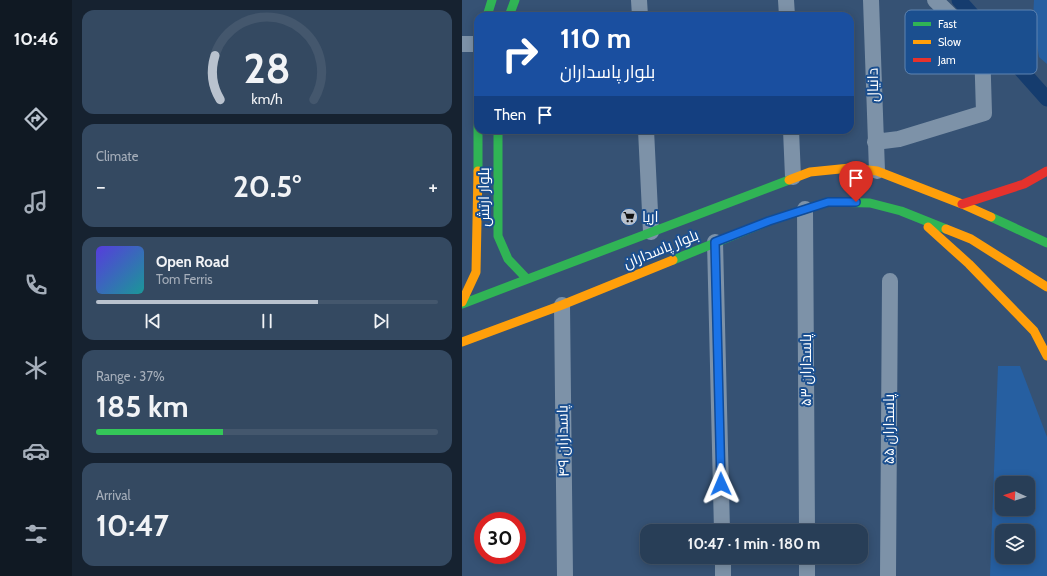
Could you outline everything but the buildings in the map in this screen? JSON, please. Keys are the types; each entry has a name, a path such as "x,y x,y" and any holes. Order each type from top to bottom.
{"main road":[{"path":"488,12 492,0"},
{"path":"510,12 514,0"},
{"name":"بلوار ارتش","path":"472,43 474,107"},
{"name":"بلوار ارتش","path":"462,303 476,272 478,236 475,134"},
{"name":"بلوار ارتش","path":"498,134 498,236 508,259 527,279"},
{"name":"بلوار پاسداران","path":"462,303 810,172 850,168 877,171 962,204 1047,243"},
{"path":"962,204 1024,184 1047,171"},
{"path":"769,221 773,213 776,192 786,180"},
{"path":"759,191 767,195 783,210 798,212"},
{"name":"بلوار پاسداران","path":"462,342 562,305 769,221 828,202 870,203 918,218 971,239 1047,287"},
{"path":"918,218 969,264 1034,331 1047,356"}],"street":[{"path":"639,0 640,12"},
{"path":"786,0 787,12"},
{"name":"دانیال","path":"871,0 877,171"},
{"path":"935,0 945,10"},
{"path":"875,142 899,140 984,114 983,74"},
{"path":"646,134 651,232"},
{"path":"786,180 791,134"},
{"name":"پاسداران ۵۳","path":"798,212 807,524"},
{"path":"715,242 722,524"},
{"name":"پاسداران ۵۵","path":"888,576 890,281"},
{"name":"پاسداران ۴۹","path":"562,305 565,576"},
{"path":"723,564 723,576"},
{"path":"807,564 807,576"}],"shaded area":[{"path":"1034,0 1047,0 1047,64 1039,57 1037,44 1037,10 1033,10"},
{"path":"998,366 1020,366 1047,437 1047,576 990,576"}],"waterway":[{"path":"959,0 968,10"},
{"path":"1025,74 1047,99"}],"traffic: fast":[{"path":"488,12 492,0"},
{"path":"510,12 515,0"},
{"path":"478,134 478,171"},
{"path":"498,134 498,236 508,259 527,279"},
{"path":"462,304 789,180"},
{"path":"673,260 769,221 828,202 870,203 901,211 946,229"},
{"path":"991,217 1047,243"}],"traffic: slow":[{"path":"789,180 810,172 850,168 877,171 962,204 991,217"},
{"path":"462,302 476,272 478,171"},
{"path":"928,227 969,264 1034,331 1047,356"},
{"path":"946,229 971,239 1047,287"},
{"path":"462,342 562,305 673,260"}],"traffic: jam":[{"path":"962,204 1024,184 1047,171"}],"place":[{"name":"اریا","path":"629,217"}],"route":[{"path":"721,484 715,242 769,221 828,202 856,202"}]}
